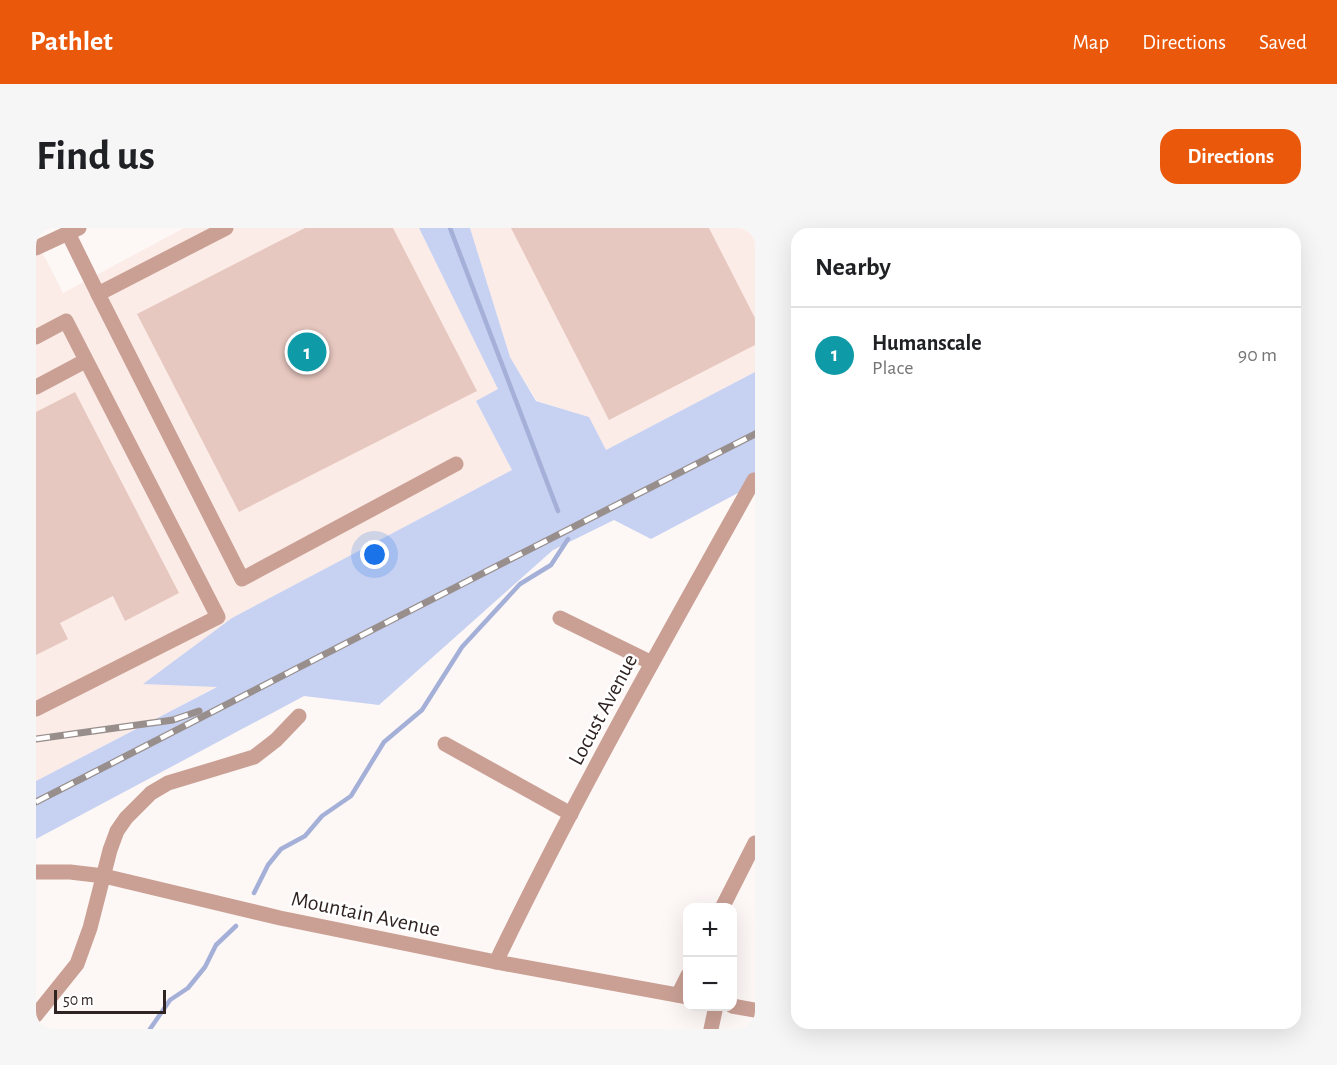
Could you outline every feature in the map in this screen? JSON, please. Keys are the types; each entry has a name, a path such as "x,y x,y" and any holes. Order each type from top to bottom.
{"street":[{"path":"98,294 226,228"},
{"path":"36,247 74,230 98,294 242,579 456,464"},
{"path":"36,337 66,321 218,617 36,710"},
{"path":"36,387 85,361"},
{"name":"Locust Avenue","path":"496,963 571,814 754,480"},
{"path":"560,618 652,663"},
{"path":"36,1015 77,964 90,928 110,850 117,831 126,818 151,793 168,783 254,757 276,740 299,716"},
{"path":"445,744 571,814"},
{"path":"725,903 755,843"},
{"name":"Mountain Avenue","path":"36,872 70,872 104,876 268,916 496,963 683,996"},
{"path":"737,1007 755,1010"},
{"path":"711,1029 715,1011"}],"shaded area":[{"path":"184,228 419,228 499,390 476,401 512,470 232,618 144,684 218,686 36,781 36,240 63,293"},
{"path":"419,228 470,228 510,357 536,401 589,417 606,450 755,372 755,484 651,539 614,520 553,550 379,705 304,696 36,839 36,781 217,687 143,684 232,618 512,470 476,401 498,389"},
{"path":"470,228 755,228 755,372 606,450 589,417 537,401 510,357"}],"building":[{"path":"305,228 393,228 477,391 239,512 137,314"},
{"path":"511,228 709,228 755,318 755,345 609,420"},
{"path":"75,392 179,593 125,621 113,596 60,623 68,639 36,655 36,412"}],"waterway":[{"path":"450,228 558,511"},
{"path":"254,893 268,865 281,849 305,836 322,816 351,796 384,742 422,710 462,647 520,584 551,565 568,539"},
{"path":"150,1029 170,1000 188,988 205,967 216,945 236,926"}],"railway":[{"path":"36,802 755,434"},
{"path":"36,739 173,720 199,711"}],"place":[{"name":"Humanscale","path":"307,352"}]}
